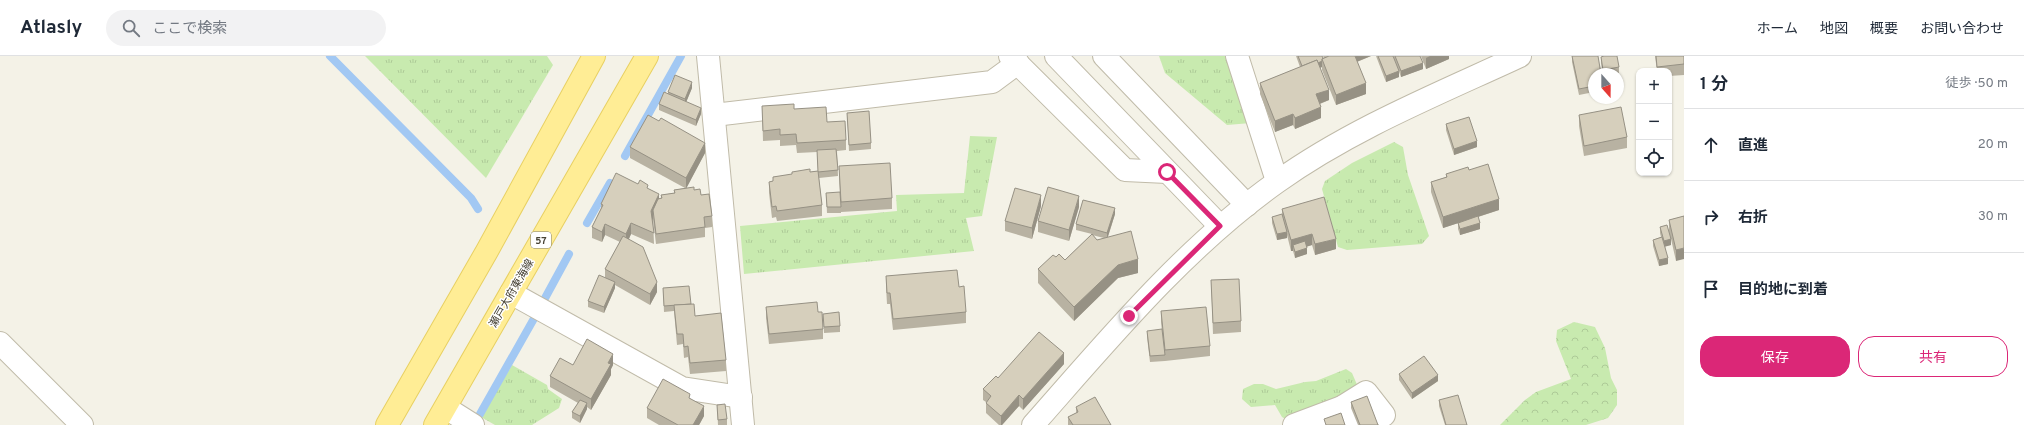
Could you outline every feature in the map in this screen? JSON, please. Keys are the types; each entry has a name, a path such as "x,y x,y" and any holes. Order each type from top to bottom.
{"main road":[{"path":"387,425 487,251 594,56"},
{"name":"瀬戸大府東海線","path":"440,417 647,56"}],"street":[{"path":"708,56 743,425"},
{"path":"1056,56 1220,226"},
{"path":"1104,56 1247,205"},
{"path":"1237,56 1277,182"},
{"path":"1033,425 1129,316 1220,226 1277,182 1317,156 1370,127 1520,56"},
{"path":"714,115 992,82 1014,60 1125,170 1167,172"},
{"path":"511,293 682,388 741,397"},
{"path":"0,343 82,425"},
{"path":"1294,425 1346,416 1366,392 1384,415"},
{"path":"440,417 473,425"}],"green space":[{"path":"365,56 547,56 553,65 486,178"},
{"path":"1159,56 1230,56 1251,123 1227,125 1165,73"},
{"path":"970,136 997,137 982,216 966,218 974,251 744,274 740,226 897,211 896,195 964,193"},
{"path":"1394,142 1403,147 1408,175 1429,236 1422,244 1347,250 1338,247 1322,189 1325,181 1352,163"},
{"path":"1574,322 1595,327 1605,348 1611,378 1617,390 1617,405 1608,418 1586,425 1500,425 1525,400 1536,392 1571,379 1556,341 1557,330"},
{"path":"512,365 547,385 548,389 562,399 559,408 532,425 495,425 481,417"},
{"path":"1346,369 1352,373 1358,387 1289,421 1282,417 1275,405 1251,407 1242,399 1243,389 1254,384 1263,384 1276,389 1316,381"}],"building":[{"path":"1298,56 1322,56 1323,58 1322,61 1318,63 1317,60 1302,66"},
{"path":"1329,56 1355,56 1366,83 1336,95 1322,59"},
{"path":"1378,56 1393,56 1399,71 1386,76"},
{"path":"1395,56 1420,56 1423,63 1401,71"},
{"path":"1572,56 1598,56 1600,68 1588,68 1588,87 1579,89"},
{"path":"1617,56 1619,67 1603,68 1601,57"},
{"path":"1656,56 1684,56 1684,64 1657,67"},
{"path":"1317,60 1329,90 1316,94 1321,107 1295,118 1293,114 1275,121 1260,83"},
{"path":"675,75 692,82 685,99 668,92"},
{"path":"664,92 701,108 696,120 659,104"},
{"path":"794,104 794,109 826,107 827,122 845,121 846,140 797,143 796,134 780,135 780,129 763,131 762,106"},
{"path":"1621,107 1627,137 1584,146 1579,115"},
{"path":"869,111 871,143 849,145 847,113"},
{"path":"648,115 659,121 661,118 705,143 686,178 630,147"},
{"path":"1469,117 1477,141 1454,149 1446,124"},
{"path":"836,149 838,170 818,172 817,150"},
{"path":"890,163 892,198 841,202 839,166"},
{"path":"1488,164 1499,199 1443,217 1431,182 1447,177 1446,174 1468,167 1469,170"},
{"path":"810,169 810,172 818,171 822,205 777,211 776,206 772,207 769,182 773,181 773,177"},
{"path":"616,173 638,184 640,180 648,185 647,188 659,194 651,211 654,233 631,223 626,234 605,224 602,232 592,227"},
{"path":"694,187 694,190 700,189 701,195 709,194 712,216 704,217 705,227 656,234 653,210 658,199 662,198 661,195 675,193 674,190"},
{"path":"1048,187 1079,196 1069,230 1038,221"},
{"path":"1015,188 1041,195 1032,228 1005,221"},
{"path":"840,192 841,207 827,207 826,193"},
{"path":"1324,197 1336,239 1315,244 1312,234 1291,240 1282,209"},
{"path":"1083,200 1115,208 1107,233 1076,224"},
{"path":"1282,214 1287,232 1277,234 1272,217"},
{"path":"1478,216 1480,223 1460,229 1458,223"},
{"path":"1684,216 1684,248 1676,250 1669,220"},
{"path":"1667,225 1671,239 1664,241 1660,227"},
{"path":"1131,231 1138,259 1118,265 1074,307 1038,269 1053,255 1056,257 1059,254 1065,260 1092,234 1097,240"},
{"path":"623,236 643,247 657,282 650,294 605,269"},
{"path":"1662,237 1668,258 1659,260 1653,240"},
{"path":"1305,241 1307,248 1295,252 1293,245"},
{"path":"957,270 959,287 964,286 966,312 893,319 890,293 887,293 886,276"},
{"path":"599,275 615,282 604,307 588,301"},
{"path":"1239,279 1241,321 1213,323 1211,280"},
{"path":"689,286 691,304 664,306 663,288"},
{"path":"817,302 818,312 822,312 823,329 769,334 766,307"},
{"path":"694,304 695,316 721,313 726,360 690,363 688,346 684,347 683,334 677,334 674,305"},
{"path":"1206,307 1210,346 1165,350 1161,311"},
{"path":"839,312 840,326 824,327 823,314"},
{"path":"1162,329 1165,355 1150,356 1147,331"},
{"path":"1039,332 1064,353 1023,399 1019,395 1001,416 986,403 991,396 983,389 996,376 998,378"},
{"path":"587,339 613,354 608,363 611,364 591,399 550,376 560,358 573,365"},
{"path":"1424,356 1438,375 1412,393 1399,374"},
{"path":"663,379 690,394 689,398 704,406 693,425 678,425 647,408"},
{"path":"1458,395 1467,425 1446,425 1439,400"},
{"path":"1367,396 1378,425 1360,425 1351,402"},
{"path":"1095,397 1111,425 1073,425 1068,417 1078,412 1076,407"},
{"path":"580,400 587,403 580,416 572,412"},
{"path":"725,404 727,419 718,420 717,405"},
{"path":"1341,413 1345,425 1326,425 1324,419"}],"waterway":[{"path":"330,56 471,198 478,209"},
{"path":"625,156 681,56"},
{"path":"587,223 610,183"},
{"path":"544,300 569,254"},
{"path":"480,414 536,315"}],"route":[{"path":"1129,316 1220,226 1167,172"}]}
